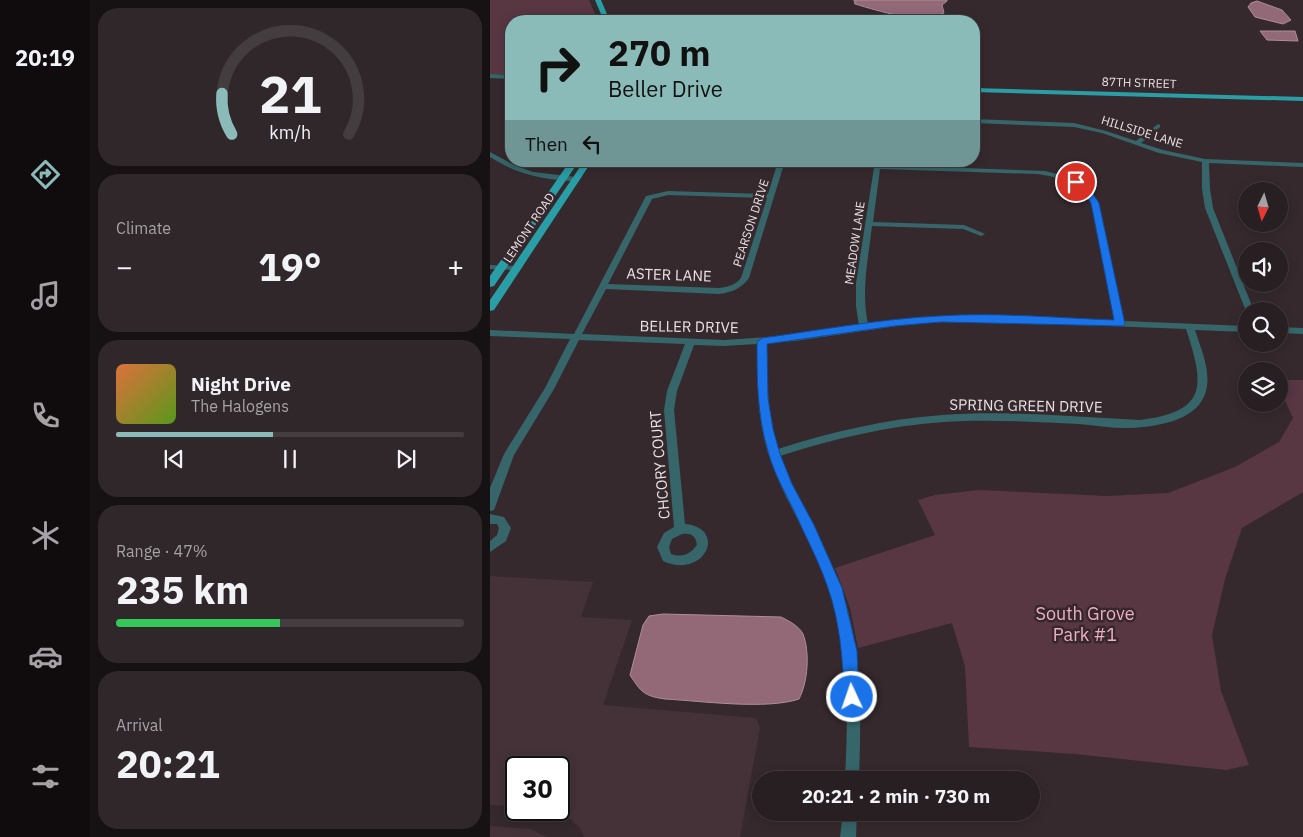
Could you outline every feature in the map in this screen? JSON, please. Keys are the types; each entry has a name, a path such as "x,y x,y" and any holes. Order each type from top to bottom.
{"main road":[{"path":"598,0 604,15"},
{"name":"87TH STREET","path":"980,90 1303,98"},
{"name":"LEMONT ROAD","path":"490,284 571,167"},
{"name":"LEMONT ROAD","path":"490,308 584,167"}],"street":[{"path":"490,76 505,77"},
{"name":"HILLSIDE LANE","path":"980,121 1074,125 1097,130 1170,154 1205,161 1303,165"},
{"path":"1136,144 1158,126"},
{"path":"490,154 503,162"},
{"path":"1205,161 1209,208 1246,302"},
{"path":"490,167 503,162"},
{"path":"511,167 518,171 531,174 576,179"},
{"name":"PEARSON DRIVE","path":"734,288 745,278 780,167"},
{"name":"MEADOW LANE","path":"864,327 860,306 860,283 878,167"},
{"path":"938,167 1037,172 1076,182 1087,191 1095,203 1120,324"},
{"path":"490,507 494,489 509,454 540,404 576,338 645,203 654,195 668,193 771,196"},
{"path":"868,224 964,228 981,234"},
{"path":"490,267 517,268"},
{"name":"ASTER LANE","path":"602,286 719,291 734,288"},
{"name":"BELLER DRIVE","path":"490,333 690,342 762,342 918,320 976,318 1238,329"},
{"name":"SPRING GREEN DRIVE","path":"774,454 848,432 916,421 989,418 1140,424 1162,421 1189,410 1202,390 1203,374 1189,326"},
{"path":"1288,330 1303,331"},
{"name":"CHCORY COURT","path":"680,530 668,410 672,391 690,342"},
{"path":"762,342 762,398 774,454 786,484 819,550 835,588 842,613 850,651 854,745 853,771"},
{"path":"490,519 500,520 506,528 502,538 490,548"},
{"path":"848,837 849,821"}],"shaded area":[{"path":"854,0 947,0 942,5 944,13 938,15 896,15 855,4"},
{"path":"1257,1 1282,10 1291,20 1283,24 1255,17 1248,7 1251,3"},
{"path":"1260,31 1295,31 1298,41 1267,40"},
{"path":"490,576 593,582 581,617 632,620 603,705 756,718 760,728 740,837 584,837 580,828 570,819 570,756 505,756 505,806 490,805"},
{"path":"663,614 781,617 790,622 803,634 807,649 806,676 799,699 769,704 734,704 665,699 648,695 637,686 630,675 643,625 649,616"},
{"path":"490,826 530,829 547,837 490,837"}],"green space":[{"path":"490,0 589,0 595,15 505,15 505,75 490,74"},
{"name":"South Grove Park #1","path":"1288,380 1303,380 1303,492 1242,528 1225,579 1212,635 1221,691 1249,765 1226,770 1075,754 969,747 965,666 952,623 858,648 850,608 835,568 935,535 918,500 935,495 978,490 1107,496 1168,493 1235,467 1279,442 1293,418 1288,407"}],"route":[{"path":"852,697 850,651 835,588 808,525 786,484 774,454 764,415 761,381 762,342 918,320 976,318 1120,324 1095,203 1090,194 1076,182"}]}
